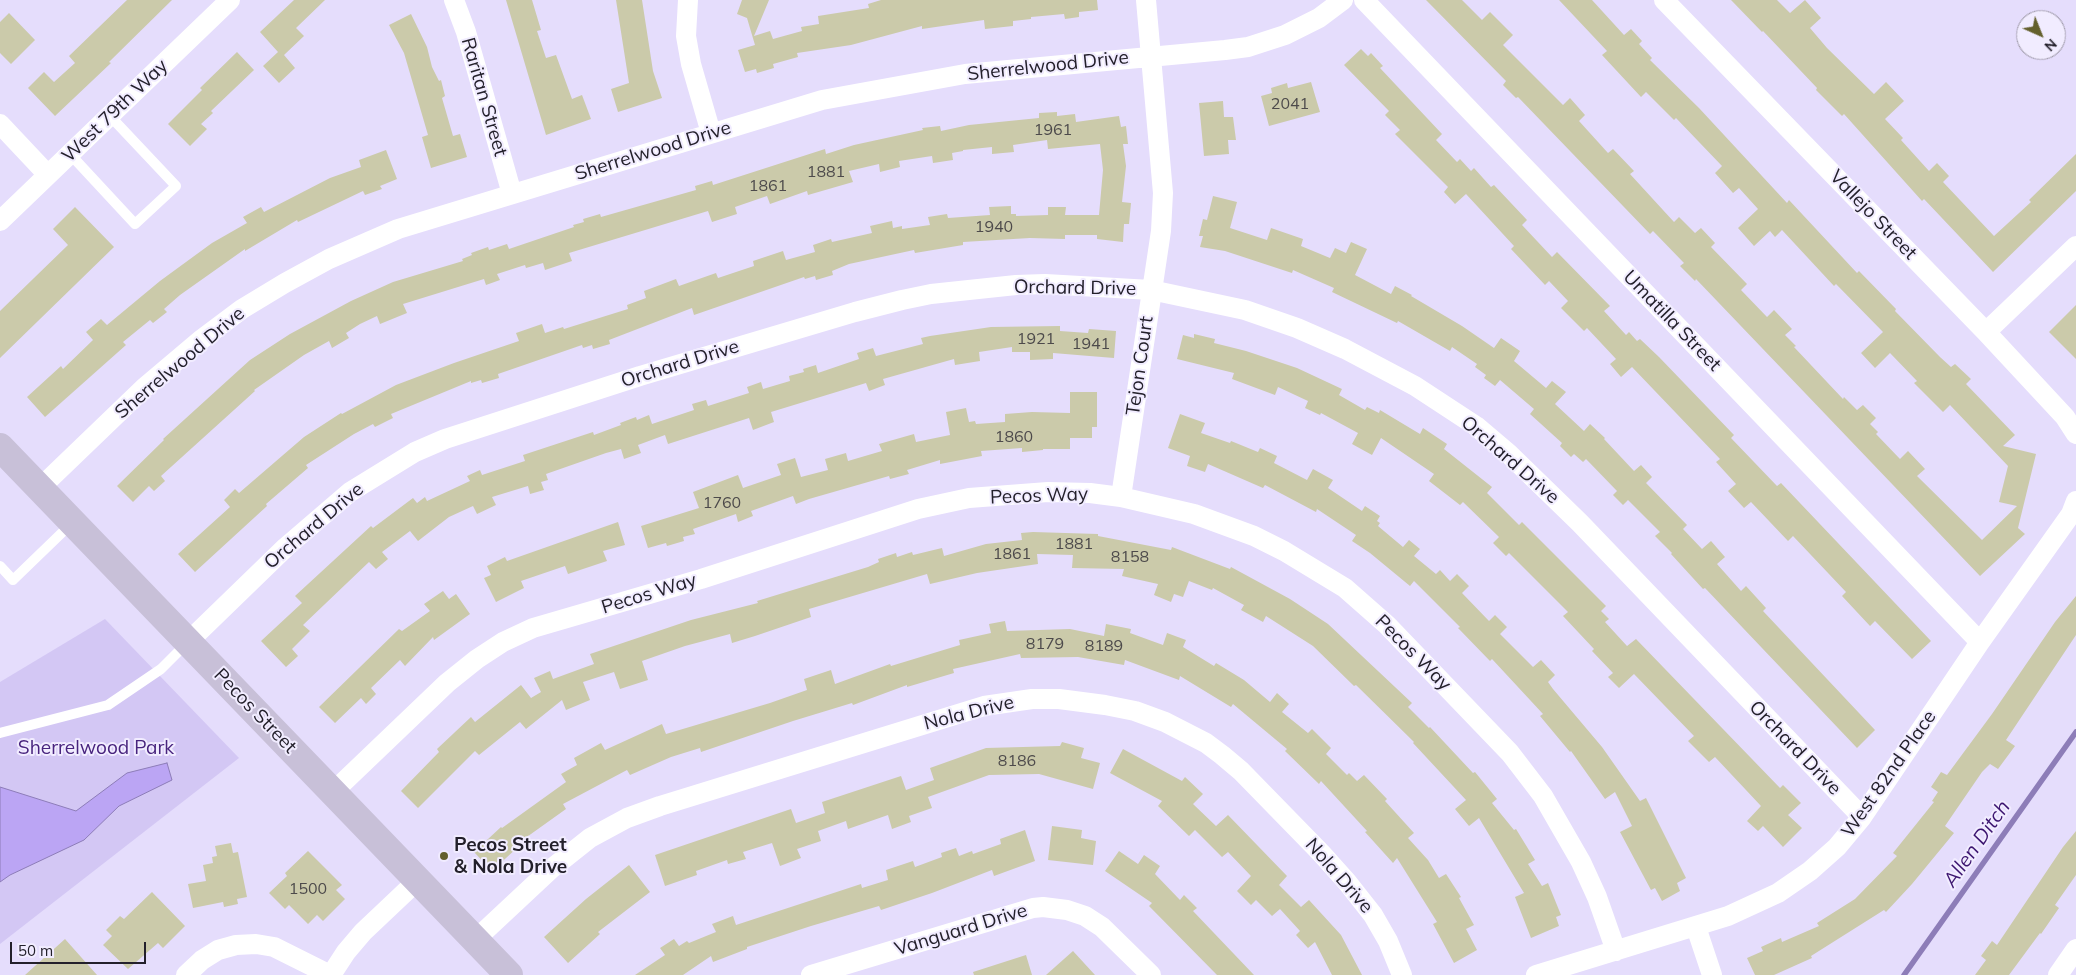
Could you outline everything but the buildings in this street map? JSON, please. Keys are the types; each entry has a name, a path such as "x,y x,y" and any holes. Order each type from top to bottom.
{"main road":[{"name":"Pecos Street","path":"0,446 509,975"}],"street":[{"name":"West 79th Way","path":"0,221 230,0"},
{"name":"Raritan Street","path":"454,0 466,32 512,194"},
{"path":"688,0 686,36 691,64 711,133"},
{"name":"Tejon Court","path":"1121,497 1161,231 1163,193 1146,0"},
{"name":"Sherrelwood Drive","path":"40,488 144,388 202,339 242,309 329,259 391,232 822,100 900,85 1009,69 1225,50 1270,41 1319,18 1343,0"},
{"name":"Umatilla Street","path":"1364,0 1980,642"},
{"name":"Vallejo Street","path":"1664,0 1986,332 2065,416 2076,434"},
{"path":"0,124 48,175"},
{"path":"1986,332 2076,246"},
{"name":"Orchard Drive","path":"188,642 286,547 350,492 415,452 445,439 640,376 855,312 902,300 940,293 1016,285 1045,284 1151,290 1245,310 1297,328 1345,349 1415,386 1476,426 1509,454 1580,524 1862,817"},
{"name":"Pecos Way","path":"333,792 447,683 477,659 503,642 533,628 700,579 926,508 969,498 1048,492 1090,493 1121,497 1194,514 1254,536 1284,550 1345,588 1387,625 1510,753 1544,796 1582,862 1597,897 1616,951"},
{"name":"West 82nd Place","path":"1536,975 1728,916 1778,893 1817,865 1837,847 1862,817 1980,642 2071,514 2076,502"},
{"name":"Nola Drive","path":"475,940 551,869 590,838 627,818 984,706 1032,698 1059,699 1135,711 1165,722 1206,743 1222,755 1248,778 1347,882 1378,924 1388,941 1402,975"},
{"path":"186,975 202,960 218,950 236,945 256,944 274,947 331,975 346,952 363,932 418,880"},
{"name":"Vanguard Drive","path":"811,975 1033,908 1043,907 1067,910 1094,922 1109,933 1151,975"},
{"path":"1696,927 1712,975"},
{"path":"2058,975 2076,949"}],"lane":[{"path":"70,154 135,224 176,186 110,116"},
{"path":"0,566 13,580 73,522"},
{"path":"0,733 108,705 160,669 188,642"}],"green space":[{"name":"Sherrelwood Park","path":"105,619 239,758 0,944 0,682"}],"shaded area":[{"path":"167,763 172,780 119,806 84,840 10,875 0,882 0,787 76,811 127,773"}],"waterway":[{"name":"Allen Ditch","path":"1904,975 2076,732"}],"place":[{"name":"Pecos Street & Nola Drive","path":"444,856"}]}
